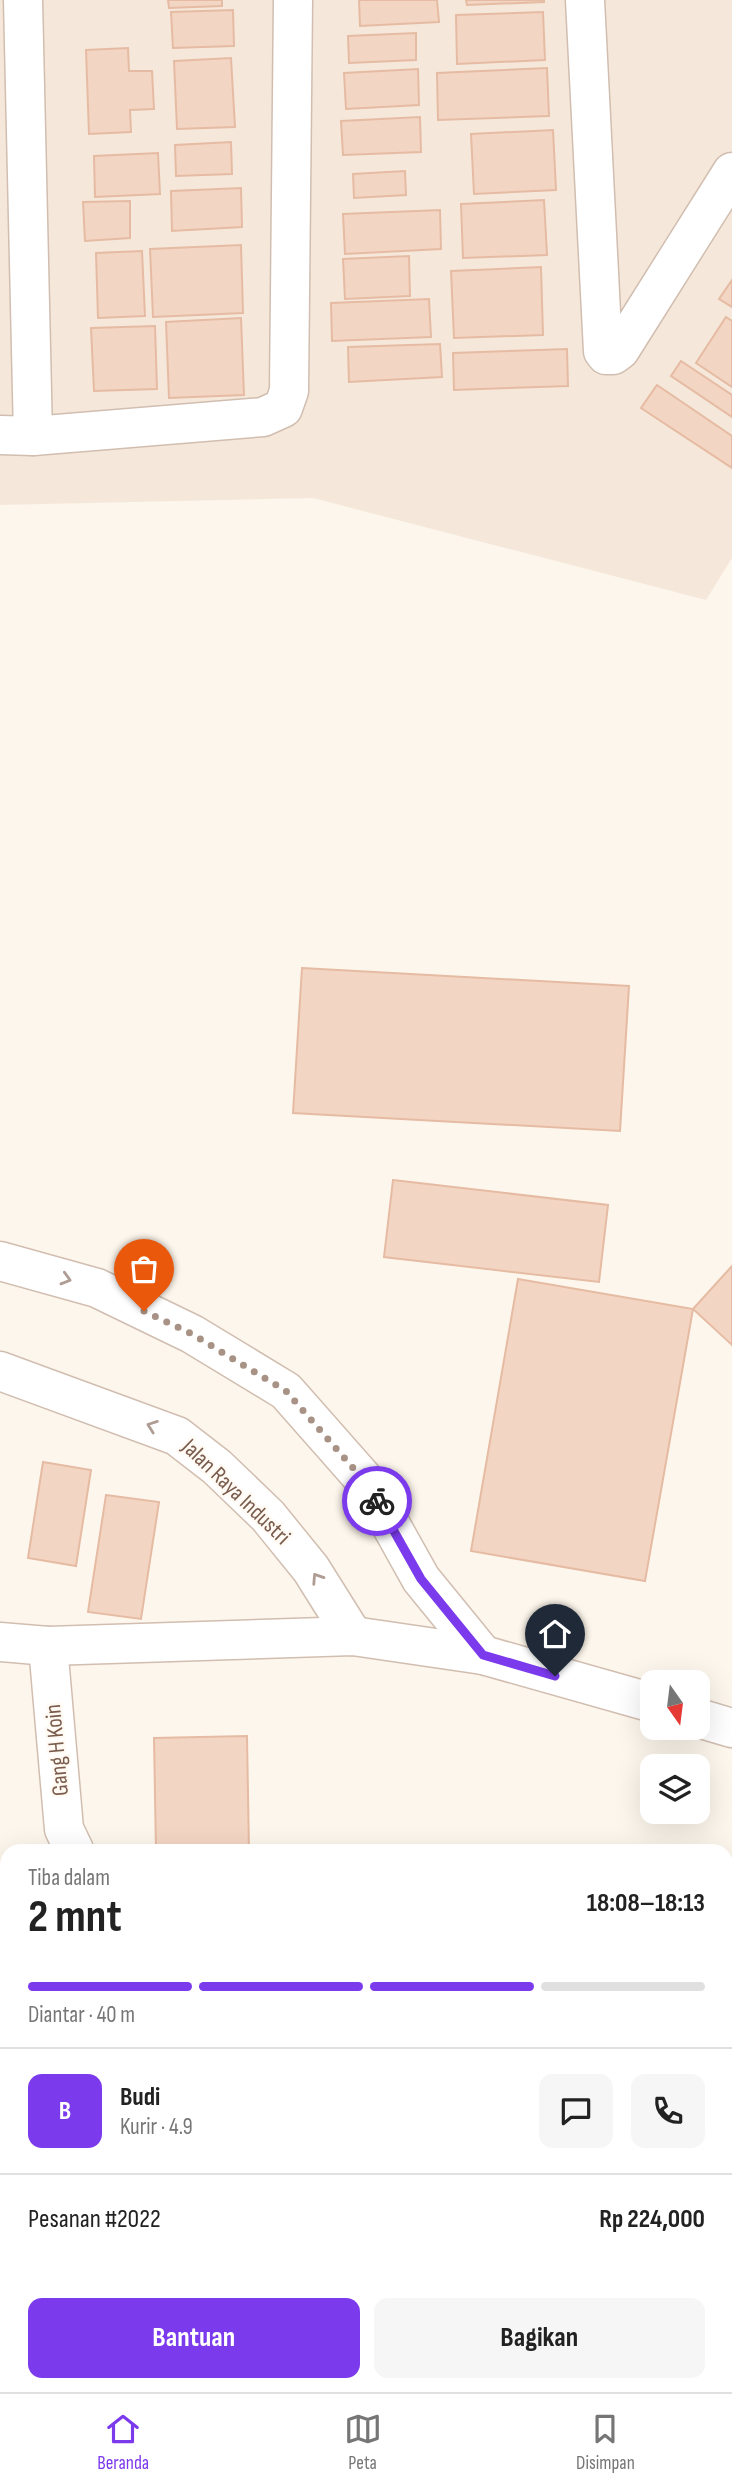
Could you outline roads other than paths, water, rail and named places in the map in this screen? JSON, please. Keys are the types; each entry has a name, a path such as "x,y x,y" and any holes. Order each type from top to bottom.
{"street":[{"path":"23,0 16,436 263,417 283,408 289,391 293,0"},
{"path":"585,0 603,351 606,355 613,355 620,350 732,172"},
{"path":"0,1261 97,1288 192,1334 286,1391 368,1485 421,1579 483,1655"},
{"name":"Jalan Raya Industri","path":"0,1371 177,1436 218,1467 268,1516 311,1569 353,1636"},
{"path":"0,1642 48,1646 353,1636 483,1655 640,1699"},
{"name":"Gang H Koin","path":"48,1646 64,1829 71,1844"},
{"path":"710,1722 732,1728"}]}
